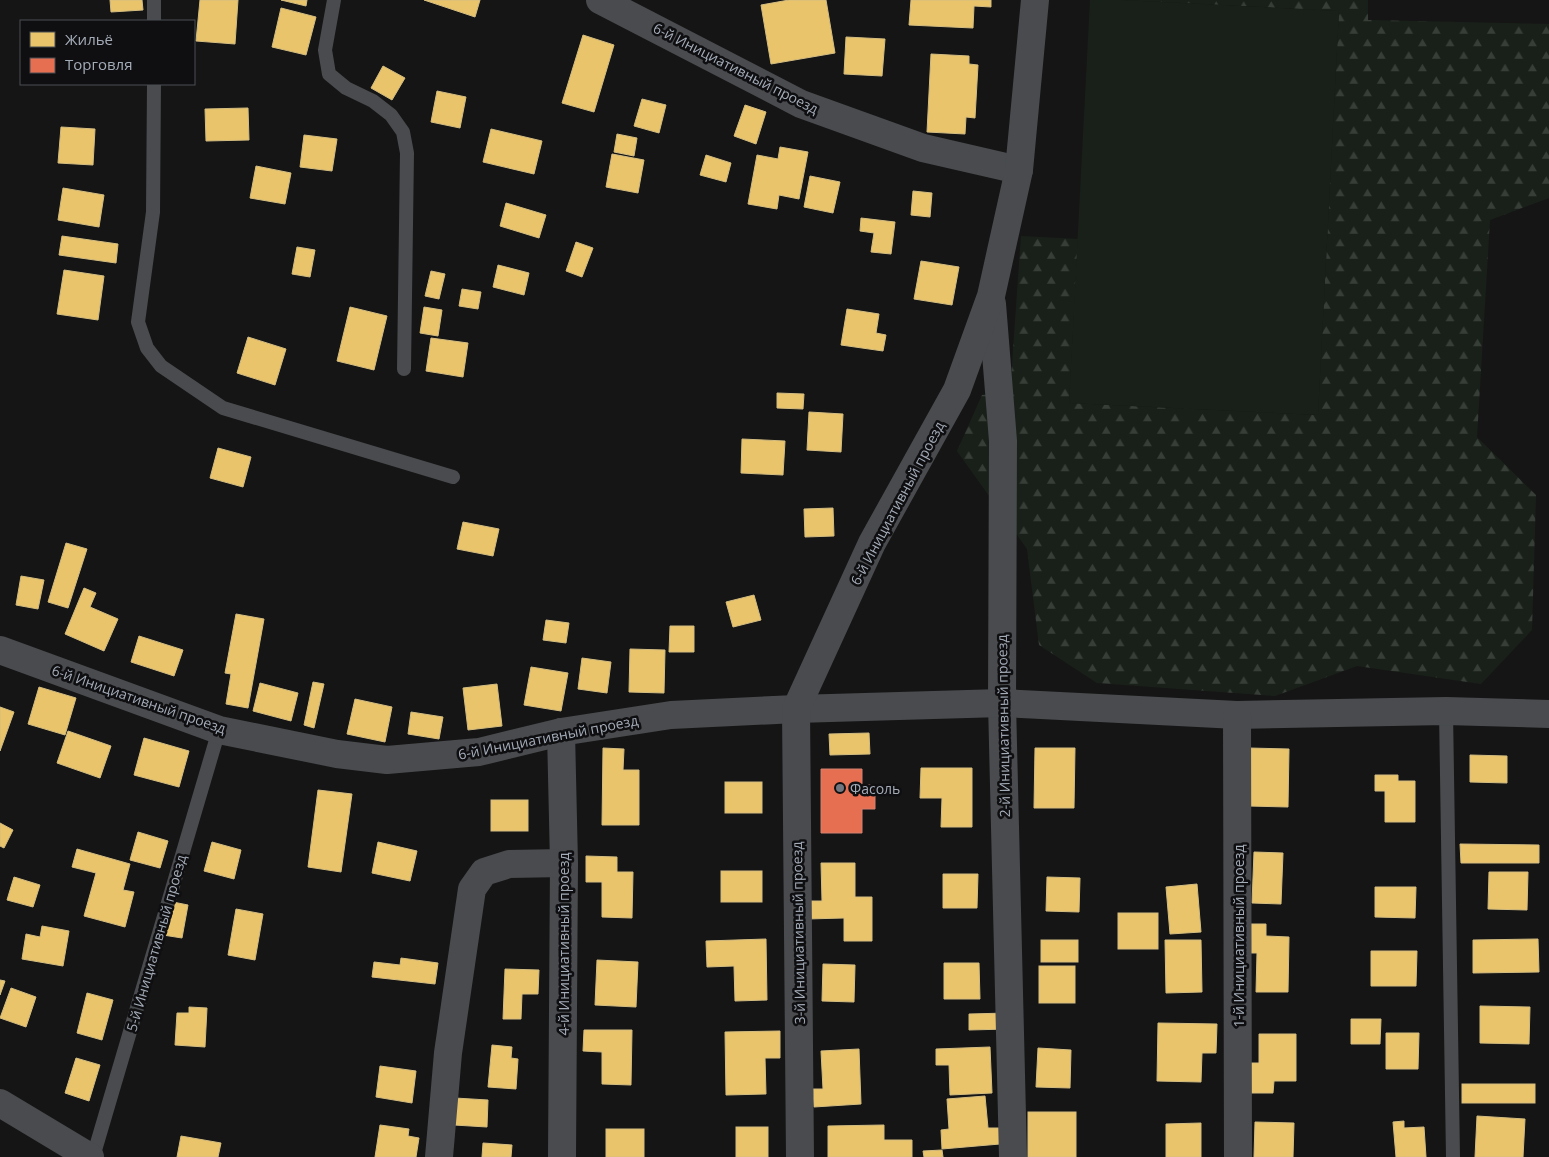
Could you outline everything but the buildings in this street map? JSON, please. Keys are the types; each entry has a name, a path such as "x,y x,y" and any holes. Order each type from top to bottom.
{"street":[{"name":"6-й Инициативный проезд","path":"600,0 801,104 923,148 1019,170"},
{"name":"6-й Инициативный проезд","path":"0,650 219,730 337,754 387,760 479,752 561,732 671,715 796,709 872,543 957,390 991,296 1019,170 1035,0"},
{"name":"2-й Инициативный проезд","path":"991,296 1003,442 1002,703 1013,1157"},
{"path":"796,709 1002,703 1237,715 1446,712 1549,714"},
{"name":"3-й Инициативный проезд","path":"796,709 800,1157"},
{"name":"1-й Инициативный проезд","path":"1237,715 1238,1157"},
{"name":"4-й Инициативный проезд","path":"561,732 564,863 562,1157"},
{"path":"439,1157 448,1054 472,889 484,872 509,864 564,863"},
{"path":"0,1103 92,1157"}],"lane":[{"path":"154,0 154,20"},
{"path":"334,0 325,50 330,74 346,88 373,101 391,116 403,132 407,153 404,369"},
{"path":"154,85 153,212 138,322 147,348 161,366 223,408 453,477"},
{"path":"1446,712 1453,1157"},
{"name":"5-й Инициативный проезд","path":"92,1157 219,730"}],"green space":[{"path":"1090,0 1339,11 1318,415 1069,403"},
{"path":"1121,0 1368,0 1368,20 1549,24 1549,198 1490,220 1477,437 1536,495 1532,630 1481,684 1357,666 1275,696 1097,683 1039,645 1027,549 957,451 982,395 1010,393 1021,236 1078,239 1069,403 1318,415 1339,11"}],"place":[{"name":"Фасоль","path":"840,788"}]}
